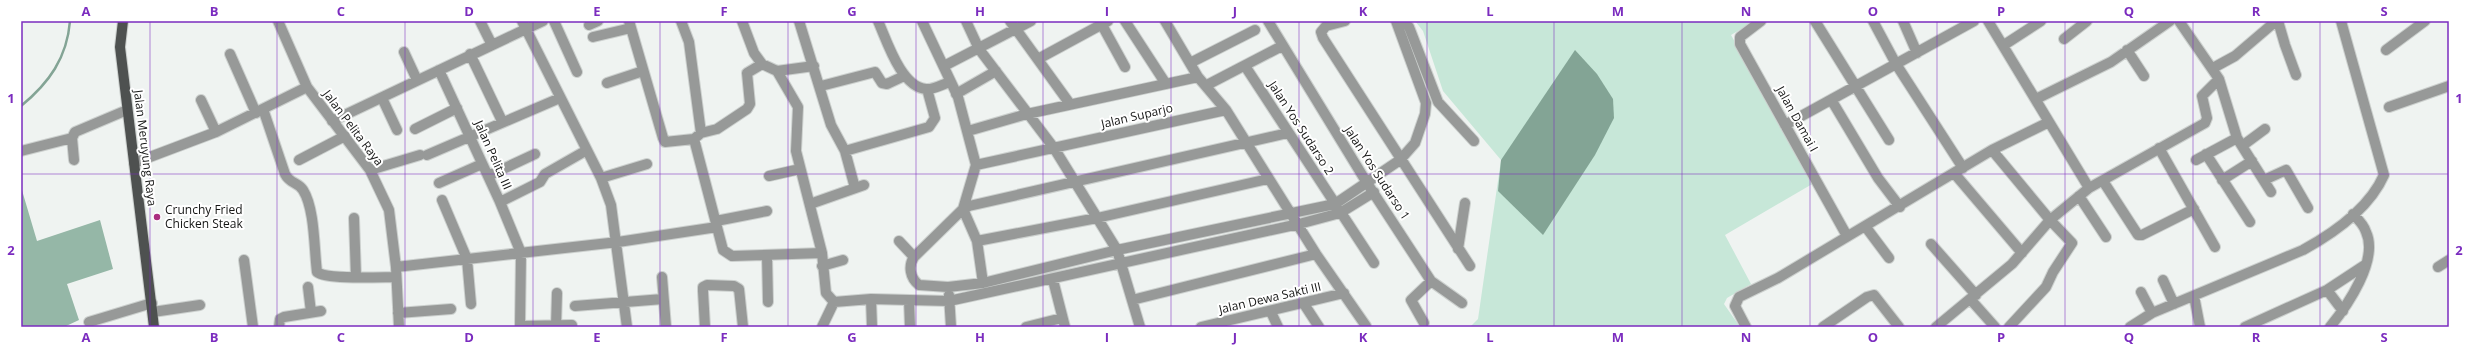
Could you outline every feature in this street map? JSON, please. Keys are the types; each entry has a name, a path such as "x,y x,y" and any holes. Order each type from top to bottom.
{"main road":[{"name":"Jalan Meruyung Raya","path":"123,21 120,47 153,308 154,327"}],"street":[{"name":"Jalan Pelita Raya","path":"278,21 306,87 370,170 389,210 396,272 399,327"},
{"path":"480,21 492,45"},
{"path":"332,121 470,54 492,45 524,25 543,21"},
{"path":"554,21 578,72"},
{"path":"681,21 689,42 697,136 717,224 726,254 732,256 822,254"},
{"path":"742,21 754,53 762,64 777,71 814,66"},
{"path":"799,21 821,86 831,125 845,151 860,187 810,204"},
{"path":"878,21 904,76 918,87 927,89 950,82"},
{"path":"922,21 956,94 968,131 976,165 963,209 914,257 911,265 912,275 918,285 948,287 983,283 1117,250 1292,213 1337,209 1367,183 1400,160 1415,143 1425,114 1426,103 1396,21"},
{"path":"966,21 979,49 1054,148 1117,250 1123,264 1140,327"},
{"path":"944,66 979,49 1012,25 1031,21"},
{"path":"1125,21 1166,84"},
{"path":"1165,21 1198,77 1207,85 1226,110 1268,179 1299,224 1316,254 1366,326"},
{"name":"Jalan Yos Sudarso 1","path":"1268,21 1367,183 1431,281 1462,303"},
{"path":"1346,21 1326,26 1321,32 1323,38 1400,160 1470,266"},
{"path":"1403,21 1409,27 1438,102 1474,141"},
{"name":"Jalan Damai I","path":"1761,21 1744,32 1740,37 1740,44 1847,236"},
{"path":"1815,21 1889,140"},
{"path":"1872,21 1958,170 2022,253"},
{"path":"1903,21 1917,53"},
{"path":"1785,125 1832,101 1974,21"},
{"path":"1988,21 2004,45 2089,188"},
{"path":"2004,45 2041,21"},
{"path":"2064,39 2087,21"},
{"path":"2036,99 2110,62 2170,21"},
{"path":"2213,68 2235,56 2277,21 2284,45 2296,75"},
{"path":"2130,327 2152,313 2303,250 2326,237 2365,204 2384,175 2341,21"},
{"path":"2386,50 2425,21"},
{"path":"2183,22 2219,79 2239,142 2271,192"},
{"path":"1038,59 1105,23 1124,67"},
{"path":"593,37 630,24 665,142 697,136 717,129 747,109 750,104 747,73 762,64"},
{"path":"524,25 601,178 611,205 618,242 627,327"},
{"path":"1012,25 1070,104"},
{"path":"1190,63 1255,30"},
{"path":"1207,85 1282,46"},
{"path":"2127,50 2144,76"},
{"path":"404,52 417,80"},
{"path":"230,54 259,111 285,174 289,181 302,189 307,201 317,272 320,275 356,277 396,272 467,259 618,242 717,224 767,211"},
{"path":"470,54 502,121"},
{"name":"Jalan Yos Sudarso 2","path":"1245,66 1337,209 1374,263"},
{"name":"Jalan Pelita III","path":"439,70 500,202 520,252"},
{"path":"607,83 643,71"},
{"path":"777,71 798,107 796,151 822,254 822,266 826,293 834,302"},
{"path":"956,94 996,71"},
{"path":"821,86 875,72 882,83 887,84 904,76"},
{"path":"968,131 1027,114 1198,77"},
{"path":"1936,327 1974,298 2022,253 2050,220 2089,188 2205,123 2207,118 2202,96 2219,79"},
{"path":"2389,107 2449,86"},
{"path":"134,162 216,132 306,87"},
{"path":"845,151 929,127 935,118 927,89"},
{"path":"382,98 397,130"},
{"path":"370,170 424,155 502,121 560,98"},
{"path":"201,100 216,132"},
{"path":"1832,101 1878,178 1900,207"},
{"path":"415,129 457,108"},
{"path":"74,160 72,138 75,132 127,110"},
{"name":"Jalan Suparjo","path":"976,165 1226,110"},
{"path":"1746,327 1735,306 1739,297 1778,278 1847,236 1900,207 1992,150 2049,122"},
{"path":"2196,160 2206,154 2239,142 2265,129"},
{"path":"963,209 1288,133"},
{"path":"299,160 345,136"},
{"path":"21,151 72,138"},
{"path":"2158,148 2215,247"},
{"path":"500,202 540,182 545,174 587,150"},
{"path":"1992,150 2050,220 2068,237 2072,243 2059,262 2046,288 2009,327"},
{"path":"488,176 535,154"},
{"path":"2206,154 2250,222"},
{"path":"2222,180 2252,161"},
{"path":"439,183 482,164"},
{"path":"601,178 647,164"},
{"path":"769,176 800,169"},
{"path":"2264,180 2286,170 2308,208"},
{"path":"977,241 1096,218 1268,179"},
{"path":"2103,181 2138,235 2194,209"},
{"path":"834,302 871,299 949,301 1053,280 1299,224 1374,192"},
{"path":"2079,196 2106,237"},
{"path":"442,200 467,259 471,304"},
{"path":"1458,249 1465,204"},
{"path":"963,209 977,241 983,283"},
{"path":"2330,327 2343,311 2370,252 2370,242 2366,231 2353,214"},
{"path":"354,218 356,277"},
{"path":"1866,226 1889,258"},
{"path":"899,241 914,257"},
{"path":"1930,244 1974,298 1995,327"},
{"path":"520,252 520,327 572,325"},
{"path":"1132,300 1316,254"},
{"path":"767,255 768,302"},
{"path":"244,260 253,327"},
{"path":"822,266 843,260"},
{"path":"2438,267 2449,260"},
{"path":"2245,327 2327,290 2365,265"},
{"path":"662,277 666,327"},
{"path":"1026,327 1064,323 1053,280"},
{"path":"2163,280 2174,304"},
{"path":"1424,323 1411,300 1431,281"},
{"path":"705,327 703,287 707,285 734,286 739,289 743,327"},
{"path":"279,327 280,320 284,317 316,312 308,287"},
{"path":"948,287 951,327"},
{"path":"2327,290 2343,311"},
{"path":"2140,292 2152,313"},
{"path":"556,293 556,326"},
{"name":"Jalan Dewa Sakti III","path":"1201,327 1230,324 1344,293"},
{"path":"1823,327 1871,295 1877,297 1899,327"},
{"path":"2194,296 2200,327"},
{"path":"575,306 663,299"},
{"path":"871,299 872,327"},
{"path":"909,300 910,327"},
{"path":"822,327 834,302"},
{"path":"1304,304 1320,327"},
{"path":"89,322 153,308 200,305"},
{"path":"398,313 451,309"},
{"path":"1271,312 1278,327"},
{"path":"2257,327 2265,318"}],"shaded area":[{"path":"1415,21 1755,21 1731,35 1814,183 1725,235 1751,284 1727,298 1724,304 1740,327 1470,327 1478,319 1501,160 1443,91 1423,31"},
{"path":"1575,50 1597,74 1613,99 1614,118 1595,155 1543,235 1498,191 1501,160"},
{"path":"21,187 37,241 100,220 113,269 67,284 79,320 64,327 21,327"}],"waterway":[{"path":"21,106 40,88 55,69 65,47 70,21"}],"place":[{"name":"Crunchy Fried Chicken Steak","path":"157,217"}]}
